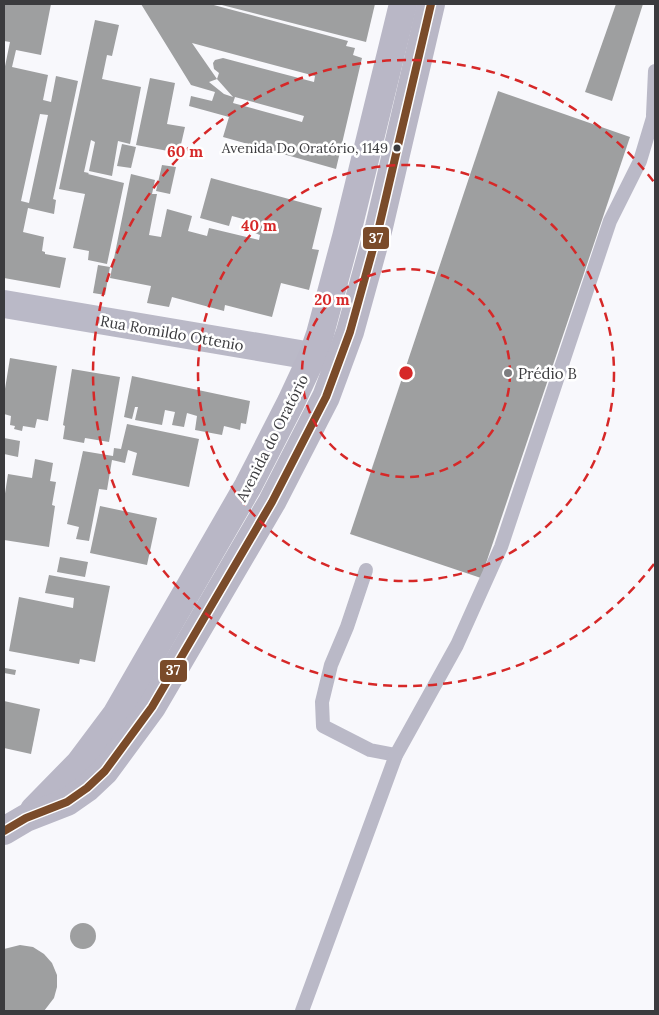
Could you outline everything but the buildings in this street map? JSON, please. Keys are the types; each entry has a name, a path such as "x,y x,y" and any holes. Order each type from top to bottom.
{"main road":[{"name":"Avenida do Oratório","path":"15,824 80,763 116,715 248,486 292,402 320,334 344,246 403,4"},
{"name":"Avenida do Oratório","path":"15,824 67,802 87,788 105,771 152,707 272,502 326,397 350,332 379,227 431,4"}],"street":[{"name":"Rua Romildo Ottenio","path":"4,304 340,361"}],"lane":[{"path":"302,1011 396,755 457,644 501,547 610,221 640,161 654,113 655,71"},
{"path":"366,570 347,627 331,665 322,702 323,726 370,750 396,755"}],"transit line":[{"name":"37","path":"4,831 26,818 67,802 87,788 105,771 152,707 272,502 326,397 350,332 379,227 431,4"}],"place":[{"name":"Avenida Do Oratório, 1149","path":"397,148"},
{"name":"Prédio B","path":"508,373"}]}
